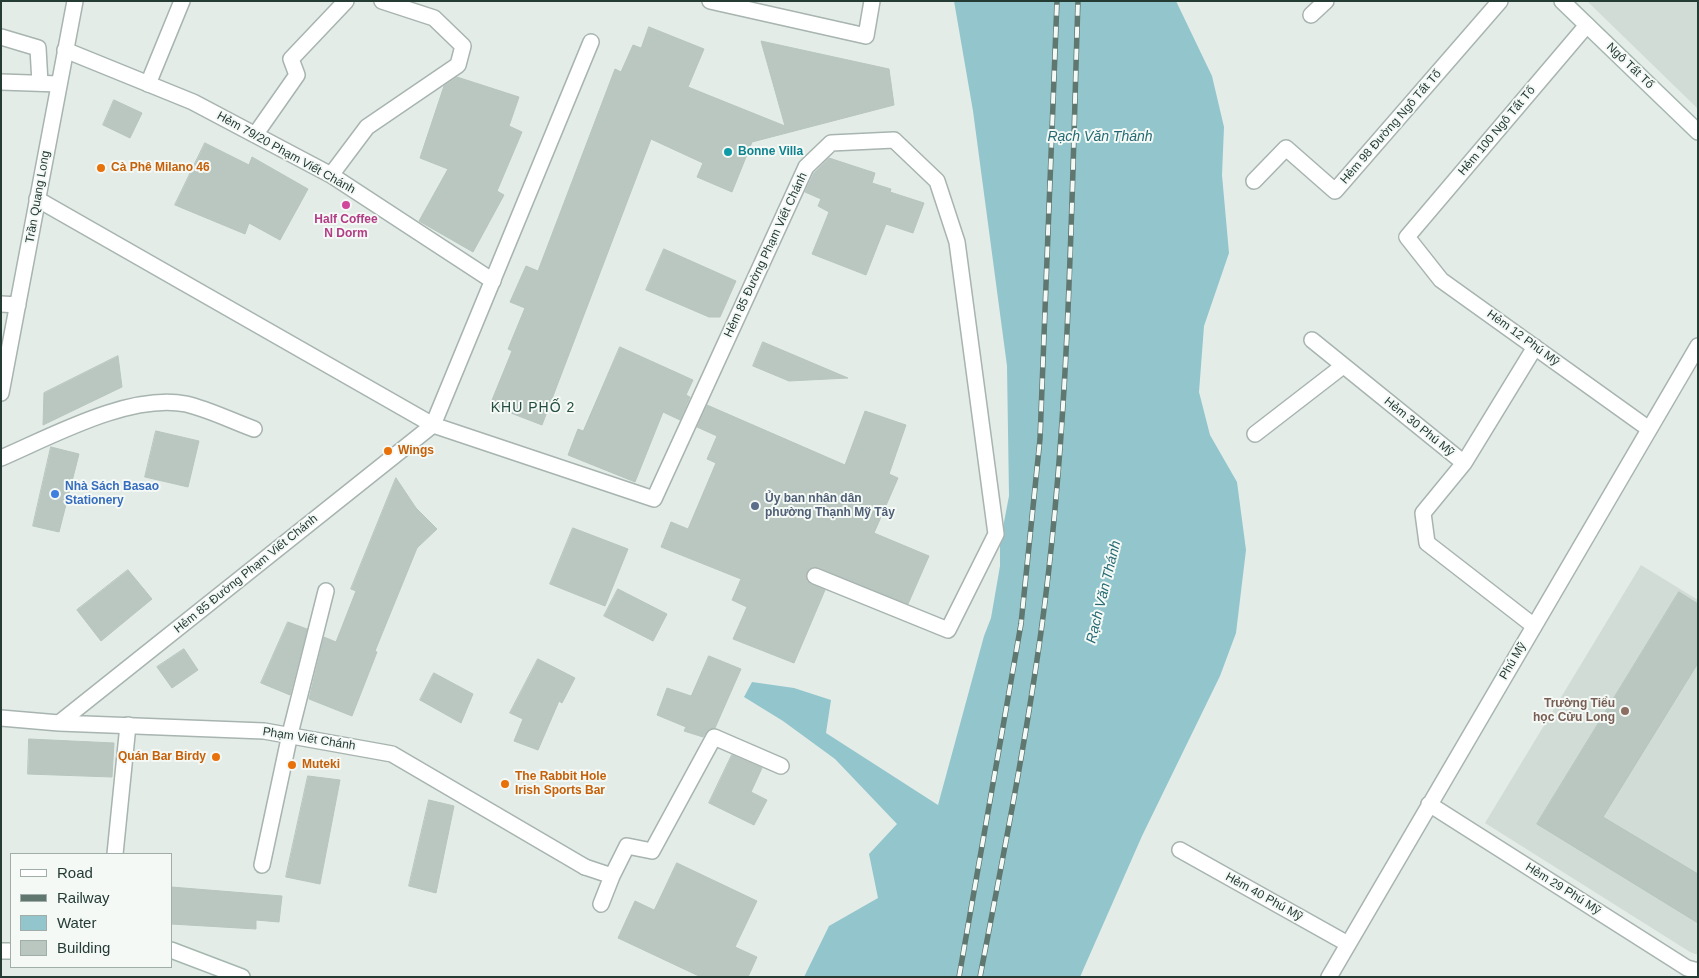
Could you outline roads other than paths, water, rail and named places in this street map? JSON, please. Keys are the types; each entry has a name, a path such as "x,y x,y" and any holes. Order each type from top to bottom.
{"street":[{"name":"Trần Quang Long","path":"1,393 75,1"},
{"path":"148,84 182,1"},
{"path":"255,135 297,75 291,59 346,1"},
{"path":"331,175 367,126 458,65 463,46 434,18 382,1"},
{"path":"710,1 866,36 872,1"},
{"path":"1311,15 1326,1"},
{"name":"Hẻm 98 Đường Ngô Tất Tố","path":"1254,181 1286,148 1335,191 1500,1"},
{"name":"Ngô Tất Tố","path":"1562,1 1698,132"},
{"name":"Hẻm 100 Ngô Tất Tố","path":"1408,237 1587,25"},
{"path":"1,37 38,48 40,83"},
{"name":"Hẻm 85 Đường Phạm Viết Chánh","path":"59,723 433,425 591,42"},
{"name":"Hẻm 79/20 Phạm Viết Chánh","path":"65,50 193,102 331,175 492,281"},
{"path":"1,82 59,84"},
{"name":"Hẻm 85 Đường Phạm Viết Chánh","path":"433,425 654,499 806,167 832,143 894,140 937,181 957,242 996,534 948,630 815,576"},
{"path":"38,199 433,425"},
{"name":"Hẻm 12 Phú Mỹ","path":"1408,237 1441,280 1649,429"},
{"path":"1,304 18,305"},
{"name":"Hẻm 30 Phú Mỹ","path":"1312,340 1464,463 1423,513 1427,543 1534,626"},
{"name":"Phú Mỹ","path":"1329,977 1698,346"},
{"path":"1464,463 1535,347"},
{"path":"1255,434 1343,366"},
{"path":"1,458 86,421 137,404 185,404 254,429"},
{"path":"262,865 290,734 326,591"},
{"name":"Phạm Viết Chánh","path":"1,718 59,723 264,731 290,734 392,754 585,867 612,876"},
{"path":"115,853 128,725"},
{"path":"601,904 627,846 652,851 714,737 781,766"},
{"name":"Hẻm 29 Phú Mỹ","path":"1429,804 1687,968 1698,971"},
{"name":"Hẻm 40 Phú Mỹ","path":"1180,850 1348,944"},
{"path":"172,950 242,977"}],"water":[{"name":"Rạch Văn Thánh","path":"954,1 1176,1 1212,76 1224,127 1222,175 1229,253 1204,326 1199,392 1210,435 1237,482 1246,550 1236,633 1220,676 1142,836 1080,977 804,977 829,926 878,898 869,854 897,824 835,759 783,721 744,697 752,682 794,688 831,700 826,733 938,805 984,636 991,618 1000,566 1000,543 1009,496 1007,366 973,111"}],"railway":[{"path":"959,977 1021,624 1040,439 1057,1"},
{"path":"980,977 1028,718 1051,553 1064,396 1068,317 1078,1"}],"place":[{"name":"Bonne Villa","path":"728,152"},
{"name":"Cà Phê Milano 46","path":"101,168"},
{"name":"Half Coffee N Dorm","path":"346,205"},
{"name":"Wings","path":"388,451"},
{"name":"Nhà Sách Basao Stationery","path":"55,494"},
{"name":"Ủy ban nhân dân phường Thạnh Mỹ Tây","path":"755,506"},
{"name":"Trường Tiểu học Cửu Long","path":"1625,711"},
{"name":"Quán Bar Birdy","path":"216,757"},
{"name":"Muteki","path":"292,765"},
{"name":"The Rabbit Hole Irish Sports Bar","path":"505,784"}],"district":[{"name":"KHU PHỐ 2","path":"533,408"}]}
